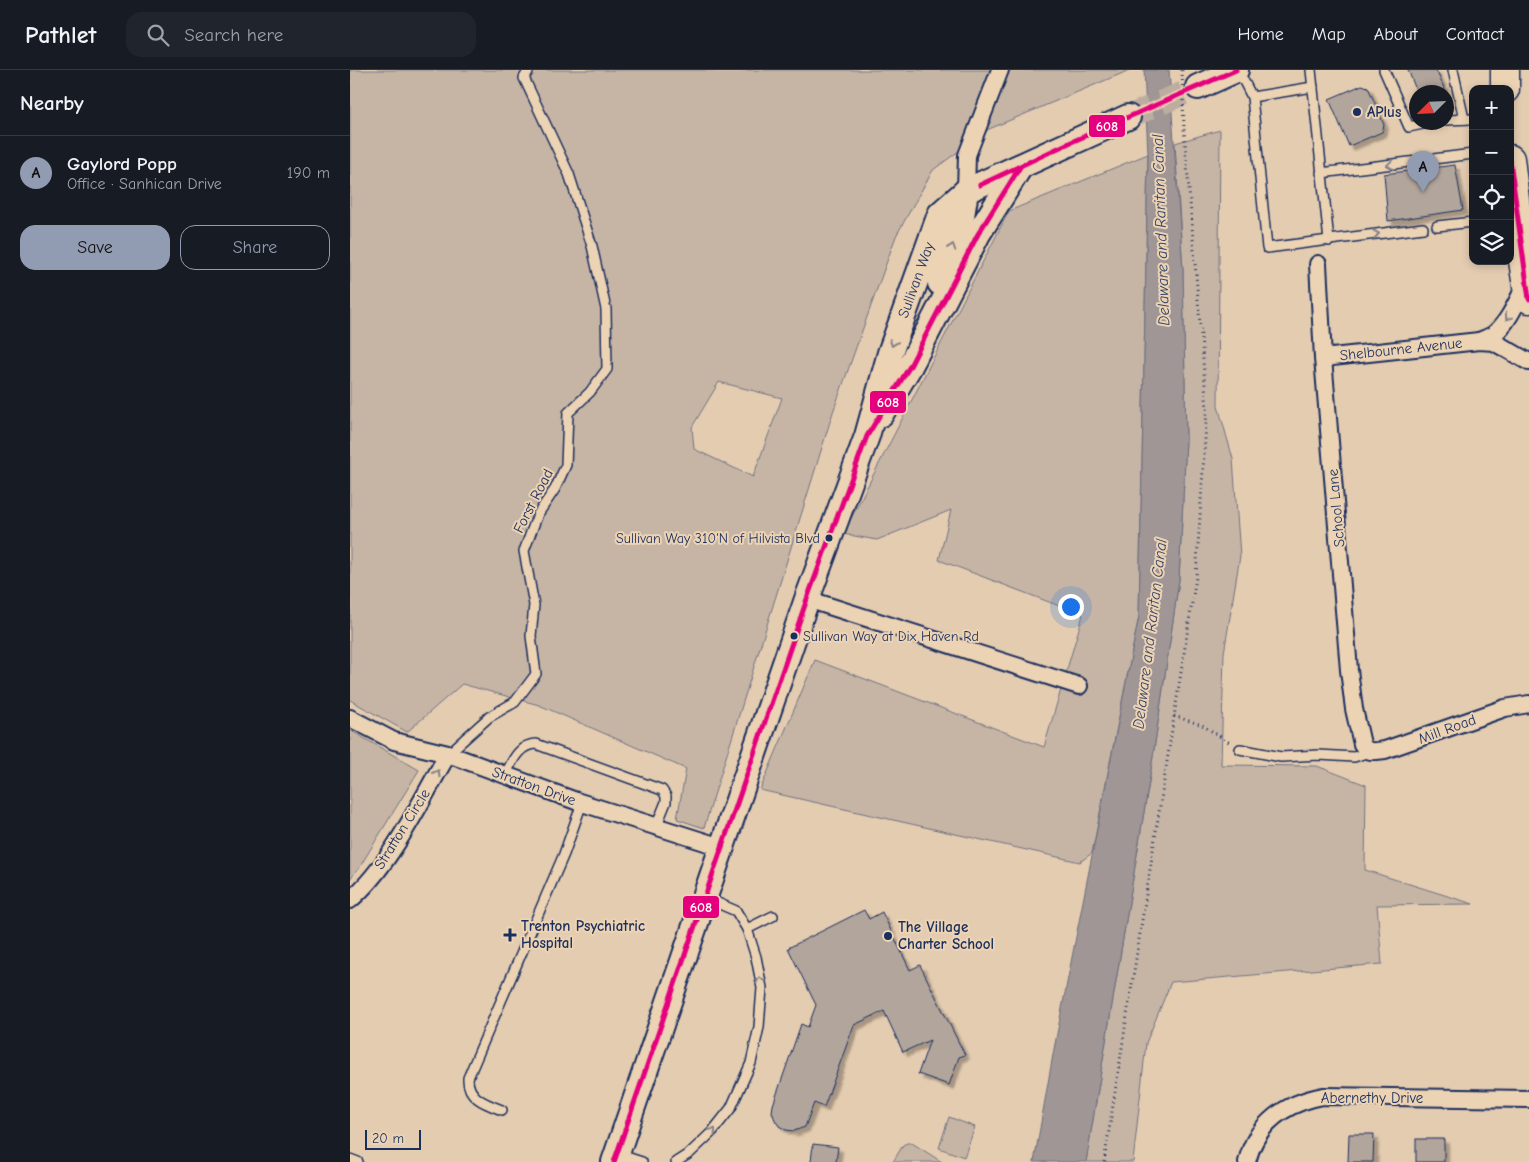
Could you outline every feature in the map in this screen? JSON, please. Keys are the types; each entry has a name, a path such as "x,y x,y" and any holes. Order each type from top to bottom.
{"highway":[{"path":"1504,70 1506,85"},
{"path":"1514,217 1528,291"}],"main road":[{"path":"1190,78 1237,70"},
{"name":"Sullivan Way","path":"616,1158 807,598 867,436 890,353 940,214 966,191 1128,117"},
{"name":"Sullivan Way","path":"867,436 910,366 978,234 1020,167"},
{"path":"929,328 942,274 961,222 966,191"}],"street":[{"path":"966,191 967,154 1000,70"},
{"name":"School Lane","path":"1318,264 1323,358 1349,670 1354,709 1362,744 1367,750"},
{"name":"Shelbourne Avenue","path":"1479,341 1493,335 1528,291"},
{"name":"Shelbourne Avenue","path":"1323,358 1479,341 1494,342 1529,362"},
{"path":"807,598 1079,686"},
{"name":"Mill Road","path":"1367,750 1385,750 1505,708 1529,704"},
{"name":"Stratton Drive","path":"350,718 394,741 448,754 582,803 721,848"},
{"name":"Stratton Circle","path":"350,900 377,871 448,754"},
{"name":"Abernethy Drive","path":"1247,1162 1250,1150 1260,1132 1274,1117 1292,1105 1307,1099 1323,1096 1529,1099"}],"lane":[{"name":"Forst Road","path":"448,754 490,717 515,702 536,674 531,636 534,605 524,551 538,514 555,488 566,465 568,413 590,392 607,369 606,309 592,246 569,174 524,78 517,70"},
{"path":"524,78 529,70"},
{"path":"1237,70 1252,97 1267,248 1423,228"},
{"path":"1311,70 1329,241"},
{"path":"1384,70 1409,127"},
{"path":"1453,70 1469,119 1454,120"},
{"path":"1252,97 1313,87"},
{"path":"1321,173 1469,154"},
{"path":"1437,226 1469,222"},
{"path":"504,775 520,751 530,744 536,744 662,790 666,796 666,802 656,827"},
{"path":"1240,749 1282,757 1319,755 1354,757 1367,750"},
{"path":"502,1110 480,1101 473,1095 467,1085 468,1078 564,854 582,803"},
{"path":"676,1162 690,1153 712,1132 731,1108 751,1063 759,1027 762,988 756,957 746,929 736,911 705,897"},
{"path":"746,929 773,916"},
{"path":"616,1158 642,1162"},
{"path":"350,1159 358,1162"}],"path":[{"path":"1104,1162 1196,577 1207,409 1184,129 1190,78"},
{"path":"1174,716 1202,725 1240,749"}],"shaded area":[{"path":"350,70 1130,70 989,129 933,170 896,236 833,412 704,828 677,819 686,769 539,705 462,684 407,732 350,700","holes":["719,382 782,398 753,477 694,449 692,427"]},
{"path":"1220,130 1218,406 1233,459 1240,556 1224,653 1221,765 1317,766 1366,785 1365,870 1473,904 1377,905 1382,964 1171,982 1146,1043 1133,1162 1086,1162 1151,770 1179,580 1186,440 1183,270 1175,143"},
{"path":"1148,154 1139,616 1092,853 1080,862 760,790 815,660 1044,747 1083,615 939,560 951,510 877,540 843,534 1009,211"},
{"path":"350,730 419,770 359,868 350,879"},
{"path":"949,1117 975,1127 964,1157 939,1148"},
{"path":"912,1143 942,1162 893,1162 903,1145"}],"water":[{"name":"Delaware and Raritan Canal","path":"1144,70 1169,70 1183,270 1186,440 1179,580 1151,770 1086,1162 1034,1162 1054,1049 1139,616 1148,154"}],"building":[{"path":"1408,70 1436,70 1443,85 1414,85"},
{"name":"APlus","path":"1362,85 1368,87 1384,125 1382,132 1349,146 1329,99"},
{"path":"1455,165 1463,210 1388,221 1384,174"},
{"path":"864,910 869,919 882,912 910,970 920,965 965,1055 959,1057 949,1085 918,1074 930,1040 903,1052 884,1011 854,1025 824,1107 814,1103 805,1127 794,1131 786,1130 779,1126 775,1120 772,1112 773,1105 801,1024 808,1027 816,1005 788,948"},
{"path":"1349,1134 1374,1134 1373,1162 1348,1162"},
{"path":"1416,1139 1444,1139 1444,1162 1416,1162"},
{"path":"813,1144 838,1147 836,1162 811,1162"}],"tunnel":[{"path":"1128,117 1198,87"}],"transit line":[{"name":"608","path":"980,185 1069,143 1236,70"},
{"name":"608","path":"614,1162 807,599 867,436 910,366 978,234 1020,167"},
{"name":"608","path":"1512,175 1529,299"}],"place":[{"name":"APlus","path":"1357,112"},
{"name":"Gaylord Popp","path":"1423,192"},
{"name":"Sullivan Way 310'N of Hilvista Blvd","path":"829,538"},
{"name":"Sullivan Way at Dix Haven Rd","path":"794,636"},
{"name":"Trenton Psychiatric Hospital","path":"510,935"},
{"name":"The Village Charter School","path":"888,936"}]}
